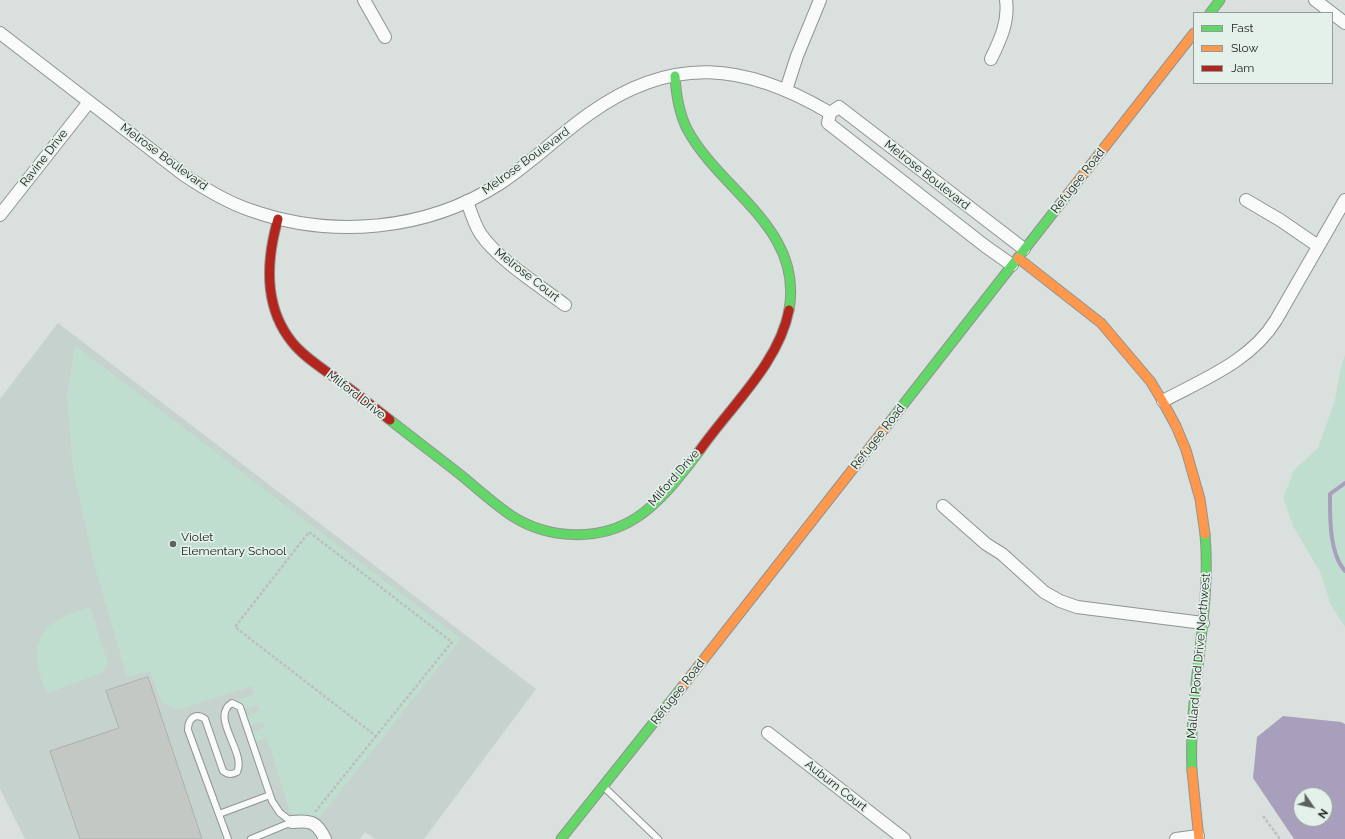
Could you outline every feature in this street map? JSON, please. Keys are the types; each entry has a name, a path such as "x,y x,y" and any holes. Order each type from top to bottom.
{"street":[{"path":"364,0 385,36"},
{"path":"786,90 797,56 820,0"},
{"path":"991,60 1006,25 1008,11 1006,0"},
{"path":"1211,12 1220,0"},
{"path":"1315,0 1331,12"},
{"path":"1333,14 1345,23"},
{"name":"Melrose Boulevard","path":"0,33 178,170 200,185 234,204 278,219 322,226 369,227 396,223 432,214 467,202 500,183 530,162 588,115 608,101 636,87 675,76 696,72 727,73 763,81 786,90 830,113"},
{"name":"Refugee Road","path":"561,839 1193,34"},
{"name":"Milford Drive","path":"278,219 269,252 268,271 273,306 288,337 312,362 457,472 499,507 530,526 565,535 584,536 619,528 650,508 663,495 755,380 775,349 783,332 791,296 790,278 786,260 778,243 758,213 708,159 694,139 680,112 676,95 675,76"},
{"name":"Ravine Drive","path":"0,215 89,102"},
{"name":"Melrose Boulevard","path":"839,106 1018,257 986,246 828,123 830,113 839,106"},
{"path":"1246,200 1280,220 1318,246"},
{"path":"1163,401 1226,367 1256,345 1273,325 1345,200"},
{"name":"Melrose Court","path":"467,202 480,233 492,247 505,259 565,305"},
{"name":"Mallard Pond Drive Northwest","path":"1018,257 1106,328 1150,381 1163,401 1174,422 1188,456 1202,509 1207,574 1194,704 1192,741 1193,781 1198,837"},
{"path":"943,506 986,544 1002,554 1044,592 1060,601 1077,607 1203,623"},
{"name":"Auburn Court","path":"768,733 904,839"},
{"path":"292,822 306,820 314,823 326,839"},
{"path":"1176,839 1198,837"}],"lane":[{"path":"228,839 188,730 188,723 191,718 195,716 201,716 205,720 223,771 227,774 233,774 237,772 239,764 224,719 224,711 227,706 232,703 240,707 270,796 280,813 292,822"},
{"path":"603,786 658,839"},
{"path":"219,814 270,796"},
{"path":"251,839 292,822"}],"path":[{"path":"312,816 452,642 309,532 235,627 376,736"},
{"path":"1263,816 1280,839"}],"shaded area":[{"name":"Violet Elementary School","path":"58,323 536,689 424,839 375,839 365,832 360,839 25,839 0,789 0,399"},
{"path":"1283,716 1341,722 1345,724 1345,839 1294,839 1253,778 1257,737"}],"green space":[{"path":"75,345 461,639 320,817 290,813 267,738 256,742 252,732 264,728 263,722 250,726 246,716 259,711 260,712 258,705 244,709 240,699 254,694 252,686 178,710 162,703 150,671 127,677 94,564 73,469 67,396"},
{"path":"1345,355 1345,627 1331,605 1320,572 1293,526 1283,498 1294,470 1318,448 1335,400 1341,367"},
{"path":"90,607 108,664 102,673 48,693 37,662 37,649 41,637 48,628 59,619 73,612"}],"building":[{"path":"148,677 202,839 80,839 50,751 119,728 106,691"}],"waterway":[{"path":"1345,483 1330,494 1333,545 1336,555 1345,571"}],"traffic: fast":[{"path":"1211,12 1220,0"},
{"path":"675,76 678,103 687,129 701,151 756,212 772,233 784,256 790,281 789,310"},
{"path":"885,428 1060,204"},
{"path":"390,420 512,516 526,524 541,529 574,535 606,531 622,526 636,518 663,496 700,450"},
{"path":"1192,771 1193,711 1205,593 1205,534"},
{"path":"561,839 682,687"}],"traffic: slow":[{"path":"1060,204 1193,34"},
{"path":"1018,258 1101,323 1151,382 1176,426 1186,450 1200,499 1205,534"},
{"path":"682,687 885,428"},
{"path":"1192,771 1199,839"}],"traffic: jam":[{"path":"278,219 271,251 270,283 276,314 283,328 296,347 306,356 390,420"},
{"path":"700,450 752,384 764,366 784,329 789,310"}],"place":[{"name":"Violet Elementary School","path":"173,544"}]}
